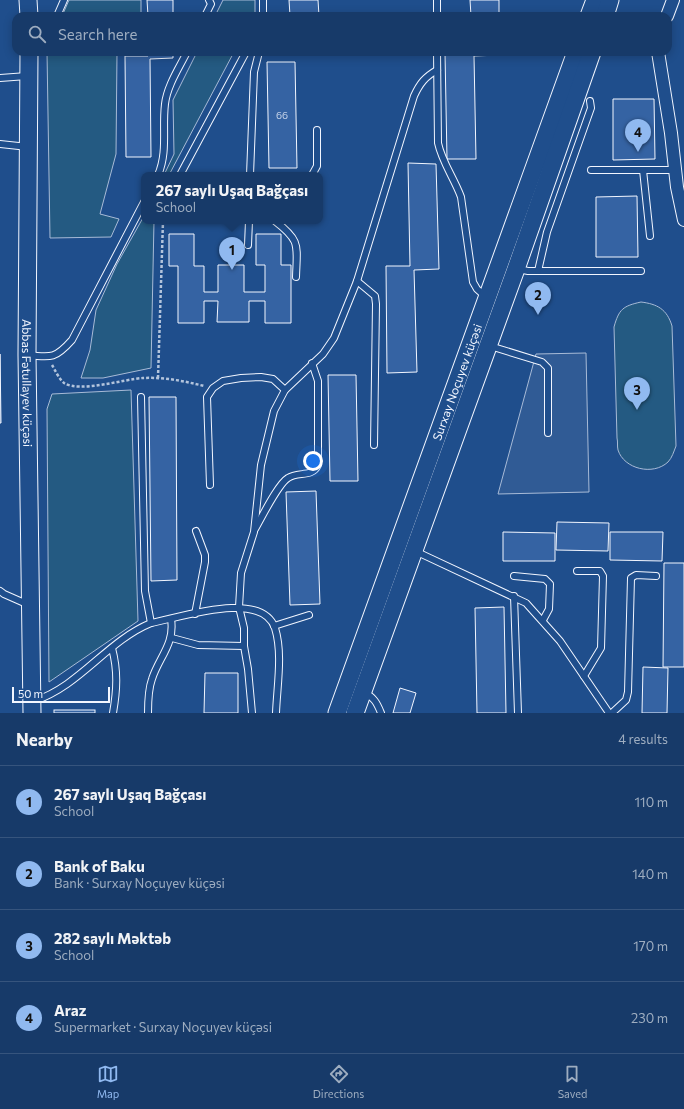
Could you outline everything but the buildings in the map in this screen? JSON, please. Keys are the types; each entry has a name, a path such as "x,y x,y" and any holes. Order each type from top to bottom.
{"street":[{"path":"28,0 29,12"},
{"path":"590,12 595,0"},
{"path":"606,12 610,0"},
{"path":"668,12 673,0"},
{"name":"Abbas Fətullayev küçəsi","path":"29,56 27,355 32,707"},
{"name":"Surxay Noçuyev küçəsi","path":"355,713 363,692 406,547 495,303 575,56"},
{"name":"Surxay Noçuyev küçəsi","path":"337,713 489,346 495,303 516,269 591,56"},
{"path":"659,56 675,170 684,220"}],"lane":[{"path":"59,12 64,0"},
{"path":"263,0 263,12"},
{"path":"438,0 438,12"},
{"path":"207,12 211,1"},
{"path":"159,172 164,152 165,103 169,88 185,56"},
{"path":"182,172 244,56"},
{"path":"250,172 254,72 258,56"},
{"path":"438,56 438,143 440,155 457,185 473,282 477,289 495,303"},
{"path":"252,713 248,668 244,646 244,628 239,607 241,573 254,532 261,465 274,410 285,390 323,354 334,338 357,281 414,96 420,83 426,76 438,70"},
{"path":"0,78 29,76"},
{"path":"538,271 544,243 590,108 590,101"},
{"path":"314,172 317,166 317,130"},
{"path":"0,144 28,147"},
{"path":"590,170 675,170"},
{"path":"643,170 650,236"},
{"path":"27,355 48,358 60,354 72,340 141,208"},
{"path":"248,245 249,224"},
{"path":"279,224 291,233 295,242 296,276"},
{"path":"516,269 538,271 641,271"},
{"path":"357,281 375,296 376,304 374,445"},
{"path":"489,346 542,362 548,368 548,433"},
{"path":"254,532 284,481 294,474 311,473 316,471 318,465 318,381 312,363"},
{"path":"210,485 207,397 213,388 223,381 261,377 273,379 285,390"},
{"path":"141,397 145,591 151,623"},
{"path":"195,614 205,562 205,555 196,531"},
{"path":"406,547 514,596 526,603 543,620 560,641 609,713"},
{"path":"577,571 600,571 603,576 601,648 584,676"},
{"path":"612,713 626,700 628,692 630,578 636,575 656,576"},
{"path":"514,576 545,579 550,584 549,609 543,620"},
{"path":"0,591 31,605"},
{"path":"514,596 518,713"},
{"path":"32,707 70,683 112,648 140,628 151,623 239,607 256,610 266,616 274,626 277,639 278,662 276,713"},
{"path":"274,626 309,615"},
{"path":"148,713 149,689 152,678 172,638 171,619"},
{"path":"172,638 198,645 244,646"},
{"path":"112,648 116,664 117,685 113,713"},
{"path":"363,692 370,695 376,701 381,713"}],"path":[{"path":"158,378 163,224"},
{"path":"48,358 64,382 71,385 101,385 142,378 158,378 173,379 213,388"}],"shaded area":[{"path":"69,0 141,0 141,12 64,12"},
{"path":"223,0 255,0 255,12 217,12"},
{"path":"47,56 117,56 116,154 100,214 119,219 111,237 50,238"},
{"path":"195,56 232,56 171,172 165,172 174,154 173,100"},
{"path":"141,221 141,224 154,224 151,368 103,378 81,378 90,350 96,310 117,264"},
{"path":"641,302 652,304 661,308 667,315 672,326 676,446 668,462 655,469 633,466 621,457 618,450 614,327 620,312 623,309"},
{"path":"586,353 589,492 498,494 536,354"},
{"path":"131,390 138,621 49,682 47,409 52,394"}],"place":[{"name":"Araz","path":"638,152"},
{"name":"267 saylı Uşaq Bağçası","path":"232,270"},
{"name":"Bank of Baku","path":"538,315"},
{"name":"282 saylı Məktəb","path":"637,410"}]}
